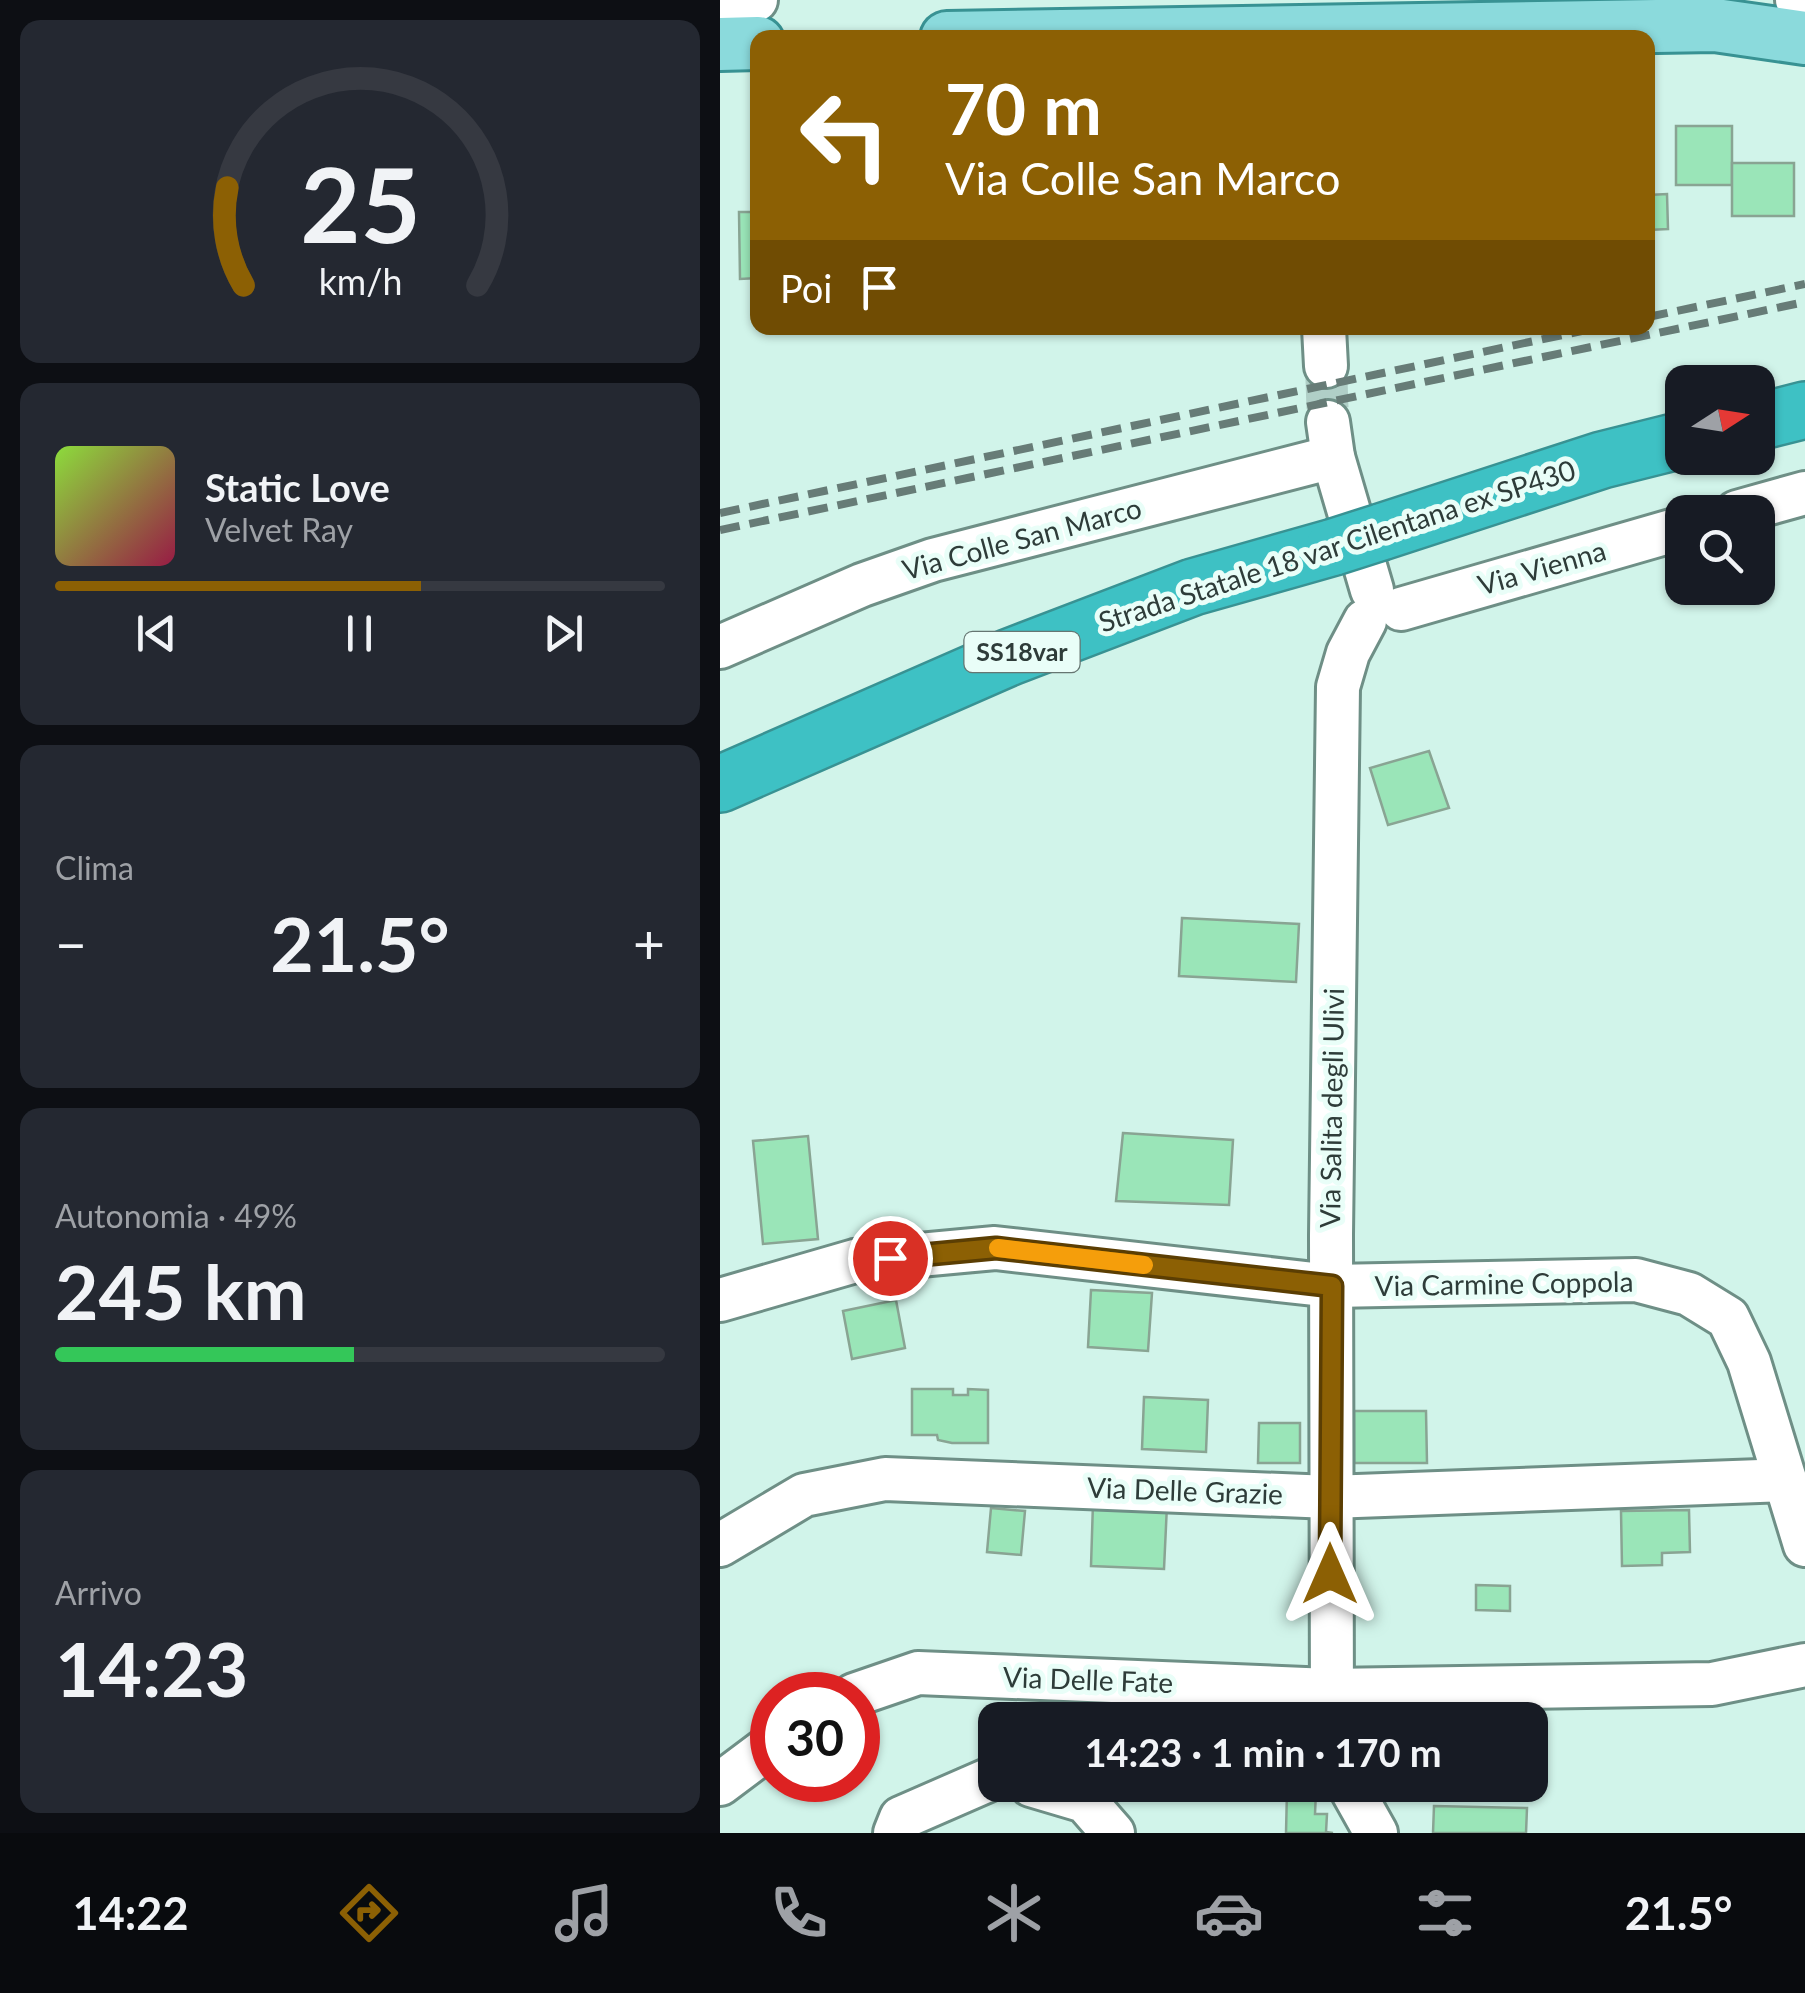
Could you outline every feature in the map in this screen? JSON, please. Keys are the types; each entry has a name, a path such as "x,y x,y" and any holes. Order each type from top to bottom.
{"highway":[{"path":"1775,418 1805,410"},
{"name":"Strada Statale 18 var Cilentana ex SP430","path":"720,784 1010,657 1193,587 1602,460 1665,444"}],"main road":[{"path":"1465,30 1715,25 1805,38"},
{"path":"720,44 750,42"}],"street":[{"path":"720,1 756,0"},
{"path":"1797,0 1805,1"},
{"name":"Via Colle San Marco","path":"720,647 862,585 933,560 1331,440 1379,607"},
{"path":"1775,501 1805,493"},
{"name":"Via Vienna","path":"1379,607 1665,532"},
{"name":"Via Salita degli Ulivi","path":"1331,1702 1338,687 1348,653 1379,607"},
{"path":"720,1300 855,1261 996,1248 1332,1286"},
{"name":"Via Carmine Coppola","path":"1332,1286 1636,1280 1689,1294 1728,1318 1749,1362 1805,1546"},
{"name":"Via Delle Grazie","path":"720,1545 804,1494 885,1479 1330,1497 1784,1480"},
{"name":"Via Delle Fate","path":"1385,1702 1712,1684 1805,1665"},
{"name":"Via Delle Fate","path":"880,1686 918,1672 1293,1702"},
{"path":"720,1784 750,1762"},
{"path":"895,1833 900,1818 978,1784"},
{"path":"1086,1802 1114,1833"},
{"path":"1359,1802 1376,1833"}],"building":[{"path":"1676,126 1732,126 1732,185 1676,185"},
{"path":"1732,163 1794,163 1794,216 1732,216"},
{"path":"1667,194 1668,229 1655,230 1655,195"},
{"path":"739,212 750,212 750,278 740,279"},
{"path":"1429,751 1449,808 1388,825 1370,768"},
{"path":"1182,918 1299,924 1296,982 1179,976"},
{"path":"1123,1133 1233,1140 1229,1205 1116,1201"},
{"path":"808,1136 818,1239 763,1244 753,1141"},
{"path":"1091,1290 1152,1293 1148,1351 1088,1347"},
{"path":"896,1300 905,1348 852,1359 843,1311"},
{"path":"912,1389 953,1389 953,1395 968,1395 968,1389 988,1390 988,1443 952,1443 938,1440 937,1435 912,1435"},
{"path":"1144,1397 1208,1400 1206,1452 1142,1449"},
{"path":"1354,1411 1426,1411 1427,1463 1354,1463"},
{"path":"1259,1423 1300,1423 1300,1463 1258,1463"},
{"path":"1093,1503 1167,1505 1164,1569 1091,1566"},
{"path":"991,1508 1025,1511 1021,1555 987,1552"},
{"path":"1689,1510 1690,1552 1662,1553 1662,1565 1622,1566 1621,1511"},
{"path":"1476,1585 1510,1586 1510,1611 1476,1610"},
{"path":"1287,1802 1316,1802 1315,1814 1327,1814 1326,1832 1333,1833 1286,1833"},
{"path":"1434,1806 1527,1808 1526,1833 1433,1833"}],"tunnel":[{"path":"1326,366 1328,422"}],"railway":[{"path":"1655,316 1805,284"},
{"path":"1655,334 1805,302"},
{"path":"720,513 1563,335"},
{"path":"720,530 1648,335"}],"slow traffic":[{"path":"998,1248 1144,1265"}],"route":[{"path":"890,1258 996,1248 1332,1286 1330,1574"}]}
